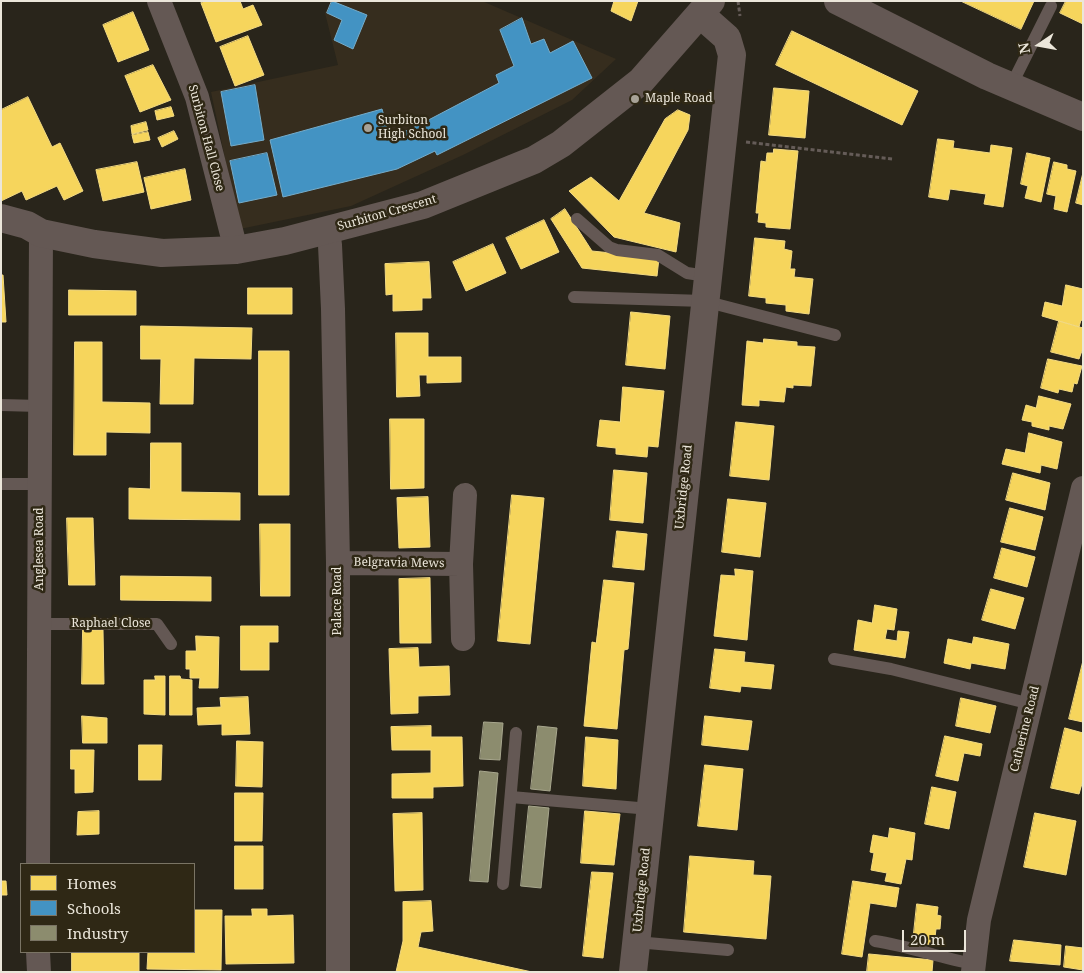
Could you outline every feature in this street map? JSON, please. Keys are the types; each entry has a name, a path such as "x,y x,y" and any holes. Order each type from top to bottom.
{"street":[{"name":"Surbiton Hall Close","path":"159,1 197,96 236,250"},
{"path":"838,1 1011,86 1083,117"},
{"name":"Surbiton Crescent","path":"1,218 28,225 41,233 94,244 162,252 236,250 328,230 423,205 534,160 561,144 641,81 706,8"},
{"name":"Uxbridge Road","path":"633,972 721,140 732,55 731,46 706,8"},
{"name":"Palace Road","path":"328,230 333,316 338,563 338,972"},
{"name":"Anglesea Road","path":"38,863 37,747 40,624 41,233"},
{"name":"Catherine Road","path":"973,968 978,920 1083,488"},
{"name":"Belgravia Mews","path":"463,638 461,564 465,495"},
{"name":"Belgravia Mews","path":"338,563 461,564"},
{"path":"38,953 39,972"}],"lane":[{"path":"1011,86 1051,6"},
{"path":"577,219 609,247 617,250 658,255 687,273 706,288 835,335"},
{"path":"574,297 706,288"},
{"path":"1,405 40,406"},
{"path":"1,484 40,484"},
{"name":"Raphael Close","path":"40,624 157,624 172,644"},
{"path":"834,659 891,670 1031,704"},
{"path":"503,884 516,733"},
{"path":"511,797 650,809"},
{"path":"875,941 906,946 973,968"},
{"path":"636,942 728,950"}],"path":[{"path":"721,140 894,159"}],"shaded area":[{"name":"Surbiton High School","path":"331,1 482,1 616,59 572,100 463,155 351,206 240,229 211,92 338,65 325,13"}],"building: Homes":[{"path":"205,1 240,1 243,9 253,5 262,25 216,42 201,3"},
{"path":"614,1 638,1 631,21 611,11"},
{"path":"961,1 1034,1 1021,29"},
{"path":"1066,1 1083,1 1083,24 1060,13"},
{"path":"133,12 149,50 118,62 103,25"},
{"path":"792,31 918,91 902,125 776,65"},
{"path":"248,36 264,75 235,86 220,47"},
{"path":"153,65 171,100 140,112 125,76"},
{"path":"774,88 809,91 805,138 769,135"},
{"path":"28,97 52,147 60,143 83,191 64,200 57,186 26,200 22,191 1,201 1,110"},
{"path":"171,107 174,116 157,120 155,111"},
{"path":"678,110 690,115 688,130 644,213 680,223 676,252 614,237 569,191 591,177 619,201 665,119"},
{"path":"146,122 148,130 132,134 131,126"},
{"path":"174,131 178,139 162,147 158,138"},
{"path":"148,132 150,140 134,143 132,135"},
{"path":"938,139 954,141 953,148 990,153 991,145 1012,148 1003,207 984,204 986,194 950,189 948,200 929,197"},
{"path":"774,149 798,151 790,229 766,227 766,223 758,222 759,213 756,213 761,161 766,162 767,153 773,153"},
{"path":"1027,153 1050,158 1041,202 1025,198 1028,186 1021,184"},
{"path":"137,162 144,192 103,201 96,170"},
{"path":"1054,162 1067,165 1067,169 1076,171 1067,212 1054,209 1056,196 1047,194"},
{"path":"185,169 191,200 151,209 144,178"},
{"path":"1083,173 1083,205 1076,203"},
{"path":"565,209 592,251 659,258 657,276 582,268 551,219"},
{"path":"544,220 559,252 521,269 506,238"},
{"path":"755,238 785,241 784,249 792,251 790,269 795,269 794,277 813,279 809,314 786,311 786,305 766,303 766,298 749,296"},
{"path":"493,244 506,273 466,291 453,262"},
{"path":"429,262 431,298 422,298 422,310 393,311 393,294 386,295 385,264"},
{"path":"1,275 3,275 6,322 1,322"},
{"path":"1066,285 1083,289 1083,321 1081,320 1079,327 1042,316 1045,302 1062,306"},
{"path":"248,288 292,288 292,314 248,314"},
{"path":"69,290 136,291 136,315 69,315"},
{"path":"631,312 670,316 665,369 626,365"},
{"path":"1059,321 1083,328 1083,348 1079,359 1051,352"},
{"path":"141,326 252,328 251,359 194,358 193,404 160,404 161,359 141,359"},
{"path":"396,333 428,333 428,357 461,357 461,382 427,383 427,375 419,375 420,396 397,397"},
{"path":"764,339 797,342 797,346 815,347 811,386 793,385 793,388 786,387 784,402 759,400 759,406 742,405 747,341 763,343"},
{"path":"75,342 102,342 102,402 150,403 150,433 106,432 106,455 74,455"},
{"path":"259,351 289,351 289,495 259,495"},
{"path":"1048,359 1082,366 1077,384 1074,383 1072,392 1059,389 1058,393 1041,388"},
{"path":"623,387 664,391 658,447 648,446 647,457 616,454 616,448 597,446 600,420 620,422"},
{"path":"1039,396 1071,404 1063,429 1049,426 1049,430 1032,426 1032,422 1022,420 1026,405 1036,408"},
{"path":"390,419 424,419 424,488 391,489"},
{"path":"736,422 774,426 769,480 730,476"},
{"path":"1029,433 1062,442 1057,469 1041,465 1040,473 1002,464 1006,449 1025,453"},
{"path":"151,443 181,443 181,492 240,493 240,520 129,519 129,488 150,489"},
{"path":"614,470 647,473 643,523 610,520"},
{"path":"1013,473 1050,483 1045,510 1006,500"},
{"path":"512,495 544,498 530,644 498,641"},
{"path":"428,497 430,547 399,548 397,498"},
{"path":"728,499 766,503 760,557 722,552"},
{"path":"1010,508 1043,517 1035,550 1001,542"},
{"path":"67,518 93,518 95,585 69,585"},
{"path":"260,524 290,524 290,596 261,596"},
{"path":"617,531 647,534 644,570 613,567"},
{"path":"1002,548 1035,557 1027,587 994,578"},
{"path":"735,569 753,571 747,640 714,636 721,575 735,576"},
{"path":"121,576 211,577 211,601 121,600"},
{"path":"430,578 431,643 400,643 399,579"},
{"path":"604,580 634,583 628,649 624,650 617,729 584,726 592,642 596,643"},
{"path":"991,589 1024,598 1015,629 982,620"},
{"path":"875,605 897,609 894,630 887,629 885,639 897,641 898,631 909,632 905,658 854,650 858,620 872,623"},
{"path":"241,626 278,626 278,642 269,642 269,670 241,670"},
{"path":"83,630 103,630 104,684 82,684"},
{"path":"196,636 219,637 218,688 199,688 200,678 190,678 190,669 186,669 186,651 196,651"},
{"path":"974,637 1009,644 1005,669 971,663 970,669 944,663 948,639 972,644"},
{"path":"418,648 419,667 449,666 450,695 418,696 418,713 391,714 389,649"},
{"path":"715,649 745,652 744,662 774,665 771,689 741,686 740,692 710,688"},
{"path":"1083,661 1083,722 1069,719"},
{"path":"155,676 165,676 165,715 144,714 144,680 155,680"},
{"path":"170,676 180,676 181,679 192,680 192,715 170,715"},
{"path":"248,697 250,734 222,735 222,724 198,725 197,708 221,707 220,698"},
{"path":"961,698 996,706 990,733 956,726"},
{"path":"82,716 107,718 107,743 83,743"},
{"path":"705,716 752,721 748,750 702,745"},
{"path":"431,726 431,737 462,737 463,786 433,787 433,798 392,798 392,774 431,773 431,750 392,750 391,727"},
{"path":"1065,728 1083,733 1083,780 1079,794 1051,788"},
{"path":"945,736 982,744 980,756 964,753 958,781 936,776"},
{"path":"586,737 618,740 616,789 583,786"},
{"path":"237,741 263,742 262,787 236,786"},
{"path":"139,745 162,745 161,780 139,780"},
{"path":"71,750 94,750 93,792 75,793 75,769 71,769"},
{"path":"705,765 743,769 737,830 698,826"},
{"path":"932,787 956,792 949,829 925,824"},
{"path":"235,793 263,793 262,841 235,841"},
{"path":"99,811 99,834 77,835 78,812"},
{"path":"585,811 620,814 614,865 581,863"},
{"path":"422,813 423,890 395,891 393,814"},
{"path":"1035,813 1076,821 1066,875 1024,867"},
{"path":"890,828 915,833 912,860 906,859 901,884 885,881 887,873 871,870 874,853 870,852 873,835 888,838"},
{"path":"235,846 263,846 263,889 235,889"},
{"path":"690,856 754,861 753,875 771,876 766,939 684,932"},
{"path":"592,872 613,873 603,958 583,956"},
{"path":"1,881 6,881 7,895 1,895"},
{"path":"853,881 899,888 896,907 870,903 862,957 842,954"},
{"path":"431,901 433,931 421,932 418,947 532,972 396,972 403,941 403,902"},
{"path":"917,904 938,907 937,915 941,916 940,929 936,929 934,945 913,942"},
{"path":"252,909 267,909 267,916 293,915 294,963 226,964 225,916 252,916"},
{"path":"195,910 222,910 221,970 147,969 148,953 195,953"},
{"path":"1014,940 1061,945 1060,965 1010,961"},
{"path":"1066,946 1083,948 1083,970 1064,967"},
{"path":"72,953 139,953 139,972 72,972"},
{"path":"869,954 933,960 932,972 867,972"}],"building: Schools":[{"path":"332,1 367,15 353,49 334,40 342,20 327,13"},
{"path":"522,18 531,44 544,39 550,53 573,41 592,78 437,155 435,151 397,169 283,197 270,140 382,109 390,138 417,126 499,83 496,75 514,66 500,30"},
{"path":"255,85 264,140 231,146 221,92"},
{"path":"267,153 277,195 239,203 230,161"}],"building: Industry":[{"path":"484,722 503,723 500,760 480,759"},
{"path":"538,726 557,728 550,791 531,789"},
{"path":"480,771 498,773 488,882 470,881"},
{"path":"529,806 549,808 541,888 521,886"}],"place":[{"name":"Maple Road","path":"635,99"},
{"name":"Surbiton High School","path":"368,128"}]}
